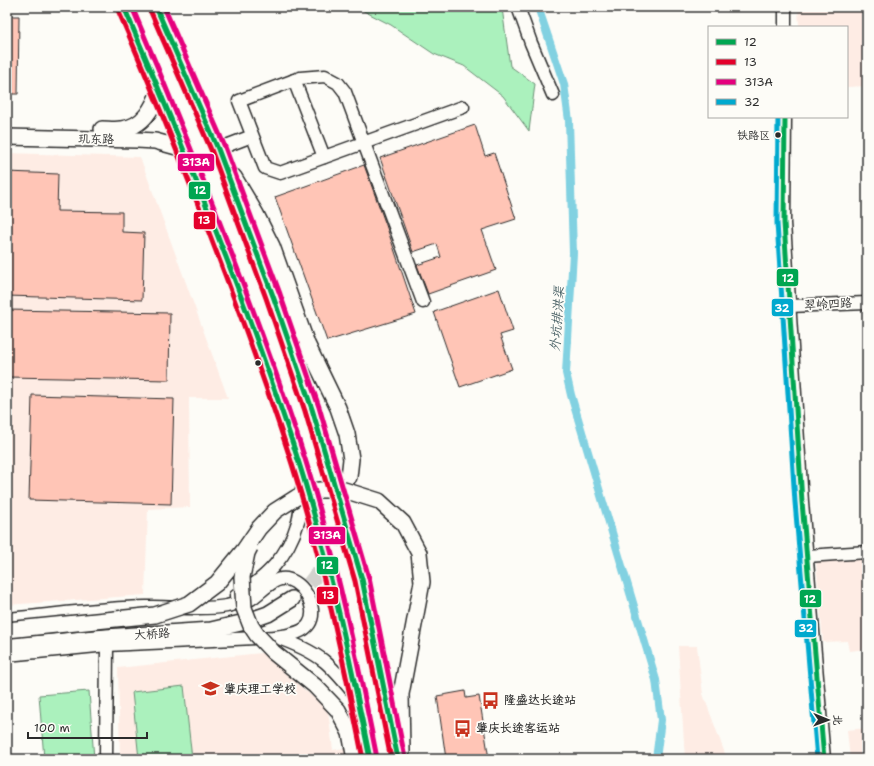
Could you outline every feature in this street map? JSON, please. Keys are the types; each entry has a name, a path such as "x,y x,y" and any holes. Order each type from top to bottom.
{"highway":[{"path":"124,7 160,89 184,149 236,283 286,421 304,478 333,589 370,759"},
{"path":"156,7 218,149 273,296 310,402 362,579 398,759"}],"main road":[{"name":"玑东路","path":"7,127 121,129 132,126 142,119 153,107 160,89"},
{"name":"玑东路","path":"7,137 155,141 184,149"},
{"path":"218,149 256,214 272,246 307,344 338,408 348,434 351,459 349,477"},
{"path":"7,630 155,615 189,604 217,583 244,550 259,528 275,511 297,497 319,490 344,490 378,501 403,523 419,553 422,582 401,694 402,759"},
{"path":"259,528 247,553 242,577 244,608 251,626 257,635 273,652 315,686 338,710 350,733 355,759"},
{"name":"大桥路","path":"7,646 106,637 211,630 245,622 268,614 292,599"}],"street":[{"path":"518,7 531,43 553,95"},
{"path":"785,7 785,26"},
{"path":"423,302 364,142 345,92 338,83 325,76 300,78 239,101 265,168 280,173 364,142 463,106"},
{"path":"294,80 324,157"},
{"path":"785,118 784,223 789,306 806,556 824,759"},
{"path":"218,149 252,136"},
{"name":"翠岭四路","path":"789,306 867,303"},
{"path":"214,608 254,586 270,571 288,547 299,521 304,478"},
{"path":"806,556 867,552"},
{"path":"7,619 122,608 147,607 186,609 228,606 250,600 272,582 280,579 293,581 307,596 313,612 309,625 299,632 276,637 107,646 7,655"},
{"path":"276,637 295,644 319,658 339,676 356,696"},
{"path":"106,759 107,646"}],"shaded area":[{"path":"798,7 867,7 867,86 848,87 848,26 799,26"},
{"path":"7,153 140,157 228,398 189,398 190,507 148,509 145,595 7,605"},
{"path":"867,559 867,649 849,651 847,641 823,642 816,562"},
{"path":"678,646 697,646 703,694 727,759 685,759"},
{"name":"肇庆理工学校","path":"262,653 328,710 333,750 350,747 352,759 120,759 118,668"},
{"path":"867,728 867,759 850,759 847,730"}],"green space":[{"path":"356,7 501,7 510,66 535,84 529,131 503,96 464,66 434,54 391,25"},
{"path":"184,686 192,759 139,759 132,692"},
{"path":"89,691 94,759 44,759 39,695"}],"building":[{"path":"8,16 19,16 18,94 7,94"},
{"path":"475,125 485,156 494,153 516,219 482,230 496,270 428,294 417,265 441,257 437,244 413,252 380,158"},
{"path":"364,165 416,314 327,341 275,197"},
{"path":"7,172 58,174 57,211 122,212 122,232 144,233 142,300 7,296"},
{"path":"499,289 513,331 500,335 512,369 460,387 434,312"},
{"path":"7,310 170,313 169,380 7,377"},
{"path":"32,395 174,399 171,504 29,500"},
{"name":"肇庆长途客运站","path":"465,691 466,698 479,696 489,759 446,759 437,696"}],"waterway":[{"name":"外坑排洪渠","path":"538,7 564,84 569,121 573,253 566,373 571,395 656,680 661,720 656,759"}],"tunnel":[{"path":"292,599 307,586 321,567 338,530 343,510"}],"transit line":[{"name":"12","path":"124,7 217,234 290,434 323,546 348,652 370,759"},
{"name":"313A","path":"132,7 224,234 297,433 330,545 355,651 377,758"},
{"name":"12","path":"156,7 218,149 273,296 312,409 362,579 398,759"},
{"name":"313A","path":"164,7 225,147 280,294 319,407 369,578 405,758"},
{"name":"13","path":"118,10 165,122 210,236 283,435 316,547 341,652 363,759"},
{"name":"13","path":"150,10 212,152 266,298 305,411 355,581 391,759"},
{"name":"32","path":"778,118 777,223 795,502 817,759"},
{"name":"12","path":"785,118 784,223 802,502 824,759"}],"place":[{"name":"铁路区","path":"778,135"},
{"name":"肇庆理工学校","path":"211,689"},
{"name":"隆盛达长途站","path":"491,700"},
{"name":"肇庆长途客运站","path":"463,728"}]}
